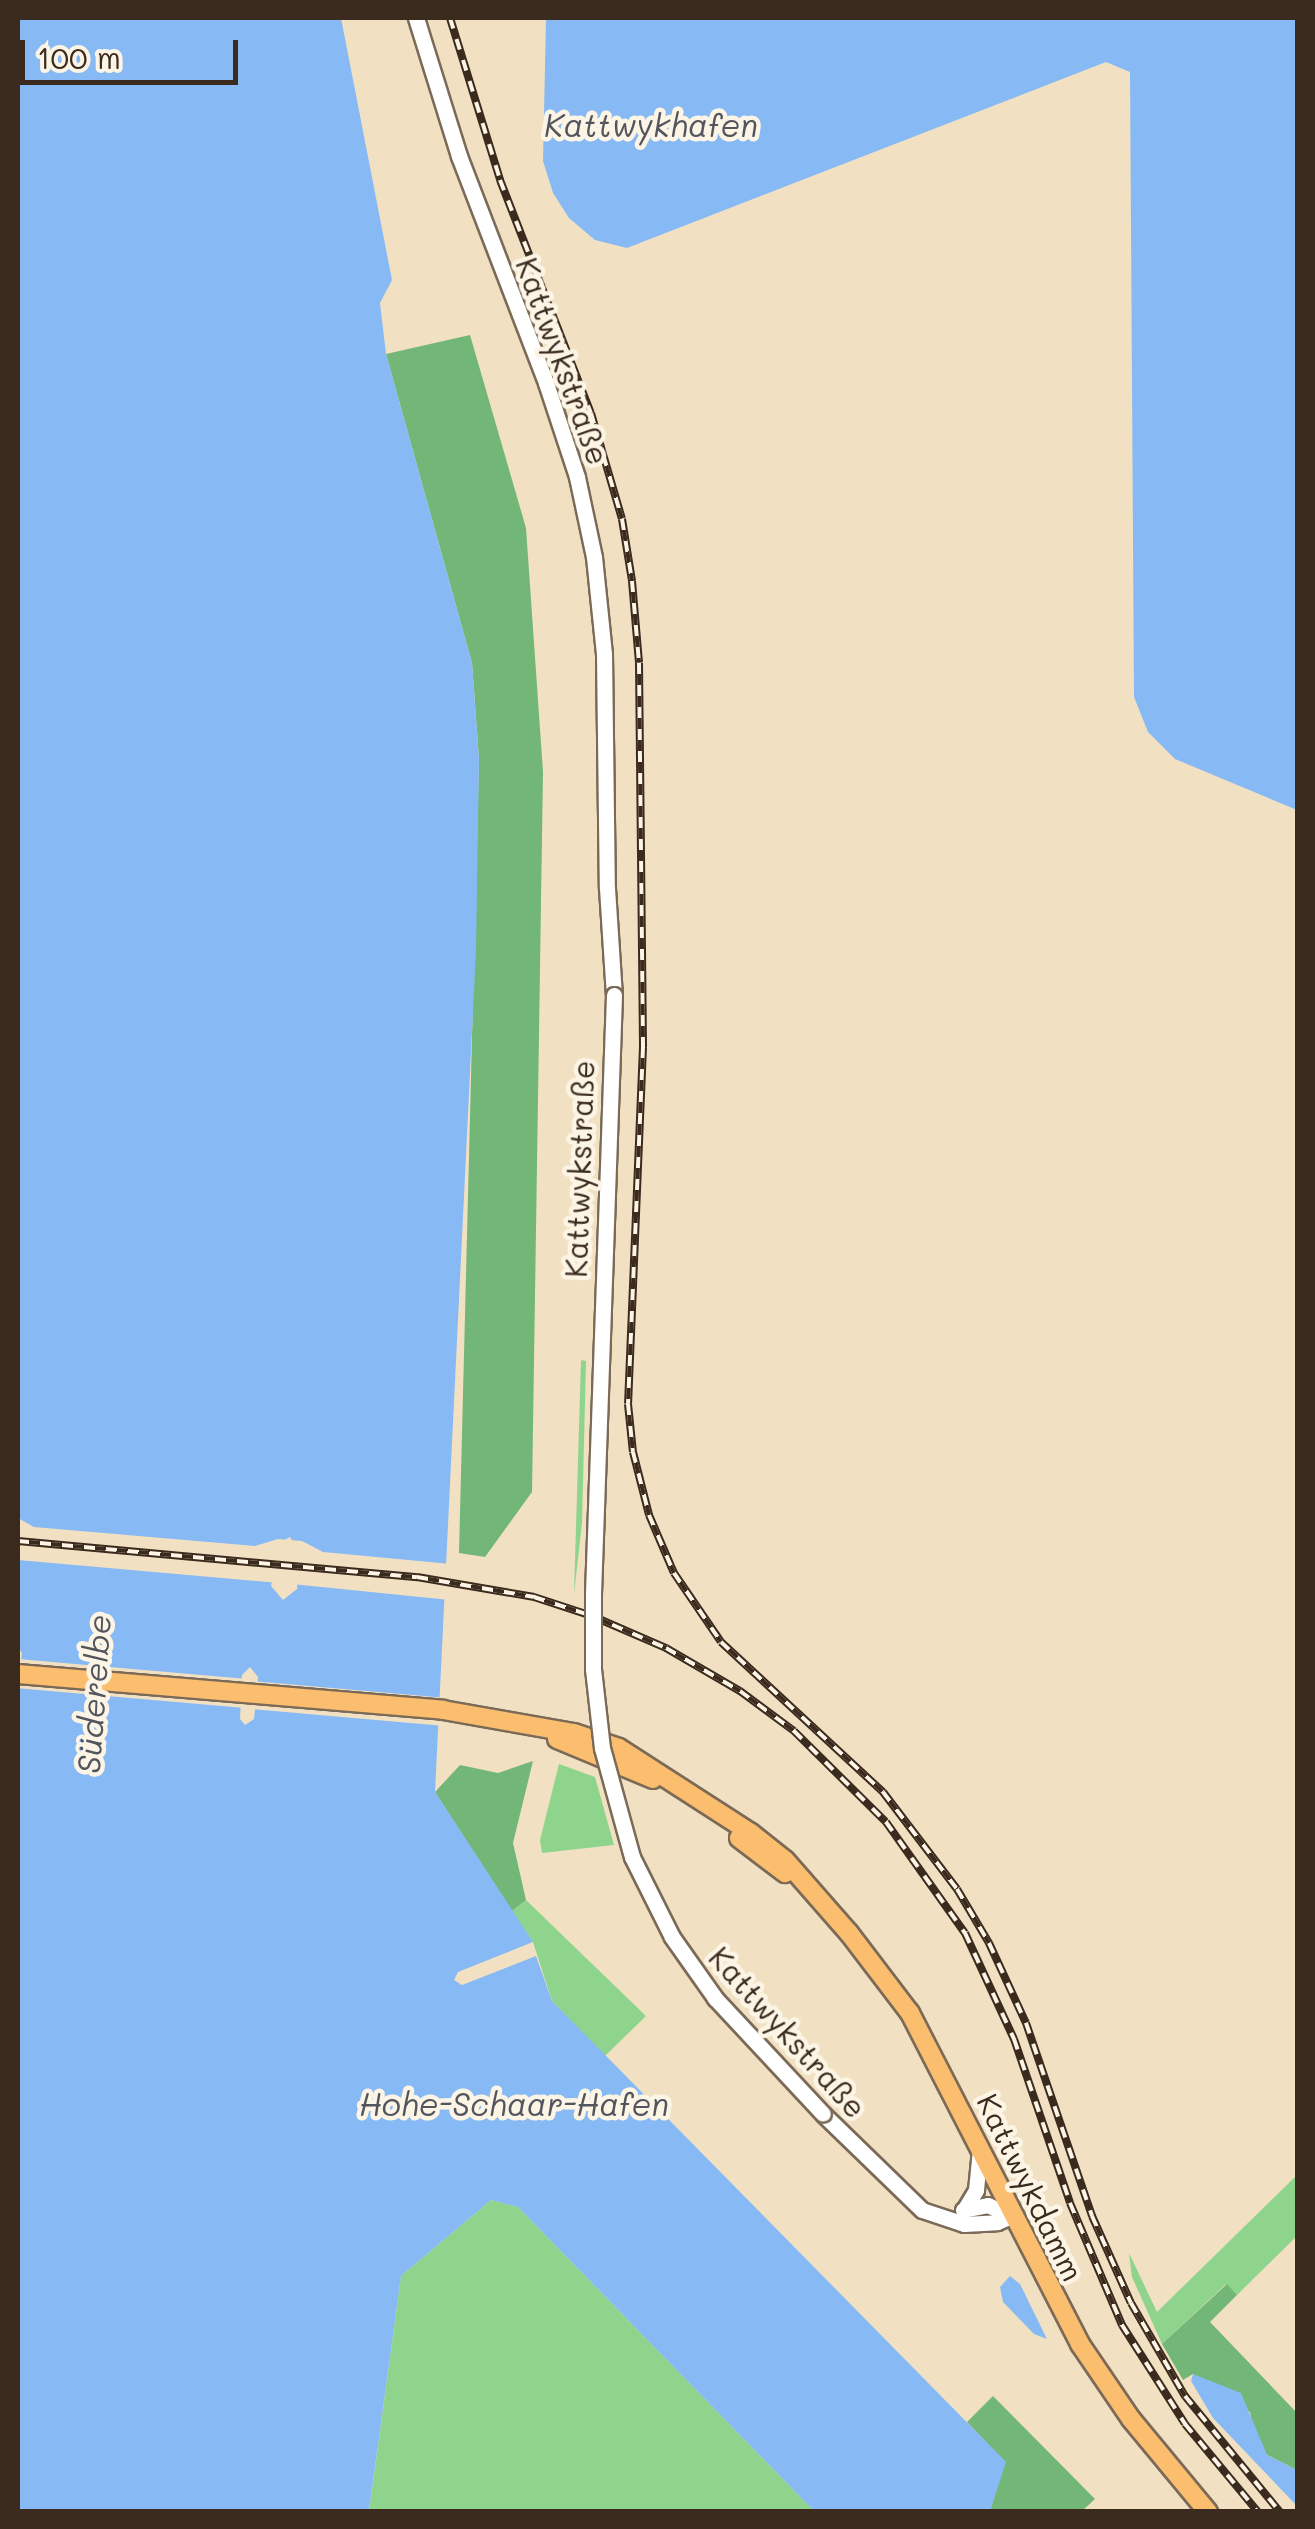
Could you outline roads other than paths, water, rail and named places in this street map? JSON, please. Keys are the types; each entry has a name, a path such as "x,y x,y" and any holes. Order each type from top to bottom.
{"main road":[{"name":"Kattwykdamm","path":"18,1674 443,1710 519,1724 573,1739 716,1814 741,1840 806,1888 861,1947 910,2013 980,2146 1011,2216 1107,2387 1208,2512"}],"street":[{"name":"Kattwykstraße","path":"416,18 454,142 546,383 576,477 594,557 604,654 607,888 614,995 593,1594 594,1684 604,1760 632,1858 672,1937 715,1998 911,2203 980,2224 1011,2216"},
{"path":"957,2214 978,2181 980,2146"}],"water":[{"path":"18,18 341,18 392,280 380,303 386,354 472,663 479,759 476,950 435,1792 533,1942 458,1972 454,1980 462,1985 536,1956 552,2001 1006,2462 990,2511 814,2511 518,2207 491,2200 401,2276 369,2511 18,2511 18,1691 22,1653 18,1647","holes":["290,1537 300,1553 297,1589 283,1600 271,1586 281,1542","250,1667 258,1677 254,1719 245,1725 240,1719 242,1675"]},
{"name":"Kattwykhafen","path":"546,18 1297,18 1297,810 1175,759 1148,732 1134,697 1130,72 1106,62 627,248 595,240 569,218 553,193 543,161"},
{"path":"1010,2276 1020,2284 1047,2339 1034,2334 1003,2302 1000,2287"},
{"path":"1193,2374 1241,2393 1267,2455 1297,2470 1297,2506 1213,2418 1191,2381"}],"railway":[{"path":"450,18 500,180 591,413 622,519 632,581 639,663 643,1047 628,1404 633,1452 649,1515 674,1573 721,1642 883,1792 957,1889 989,1943 1026,2023 1092,2216 1131,2303 1185,2396 1280,2512"},
{"path":"18,1541 417,1577 534,1597 592,1616 666,1648 740,1691 794,1731 886,1822 965,1933 1014,2039 1070,2203 1122,2325 1185,2424 1258,2512"}],"water label":[{"name":"Süderelbe","path":"93,1694"},
{"name":"Hohe-Schaar-Hafen","path":"514,2103"}]}
